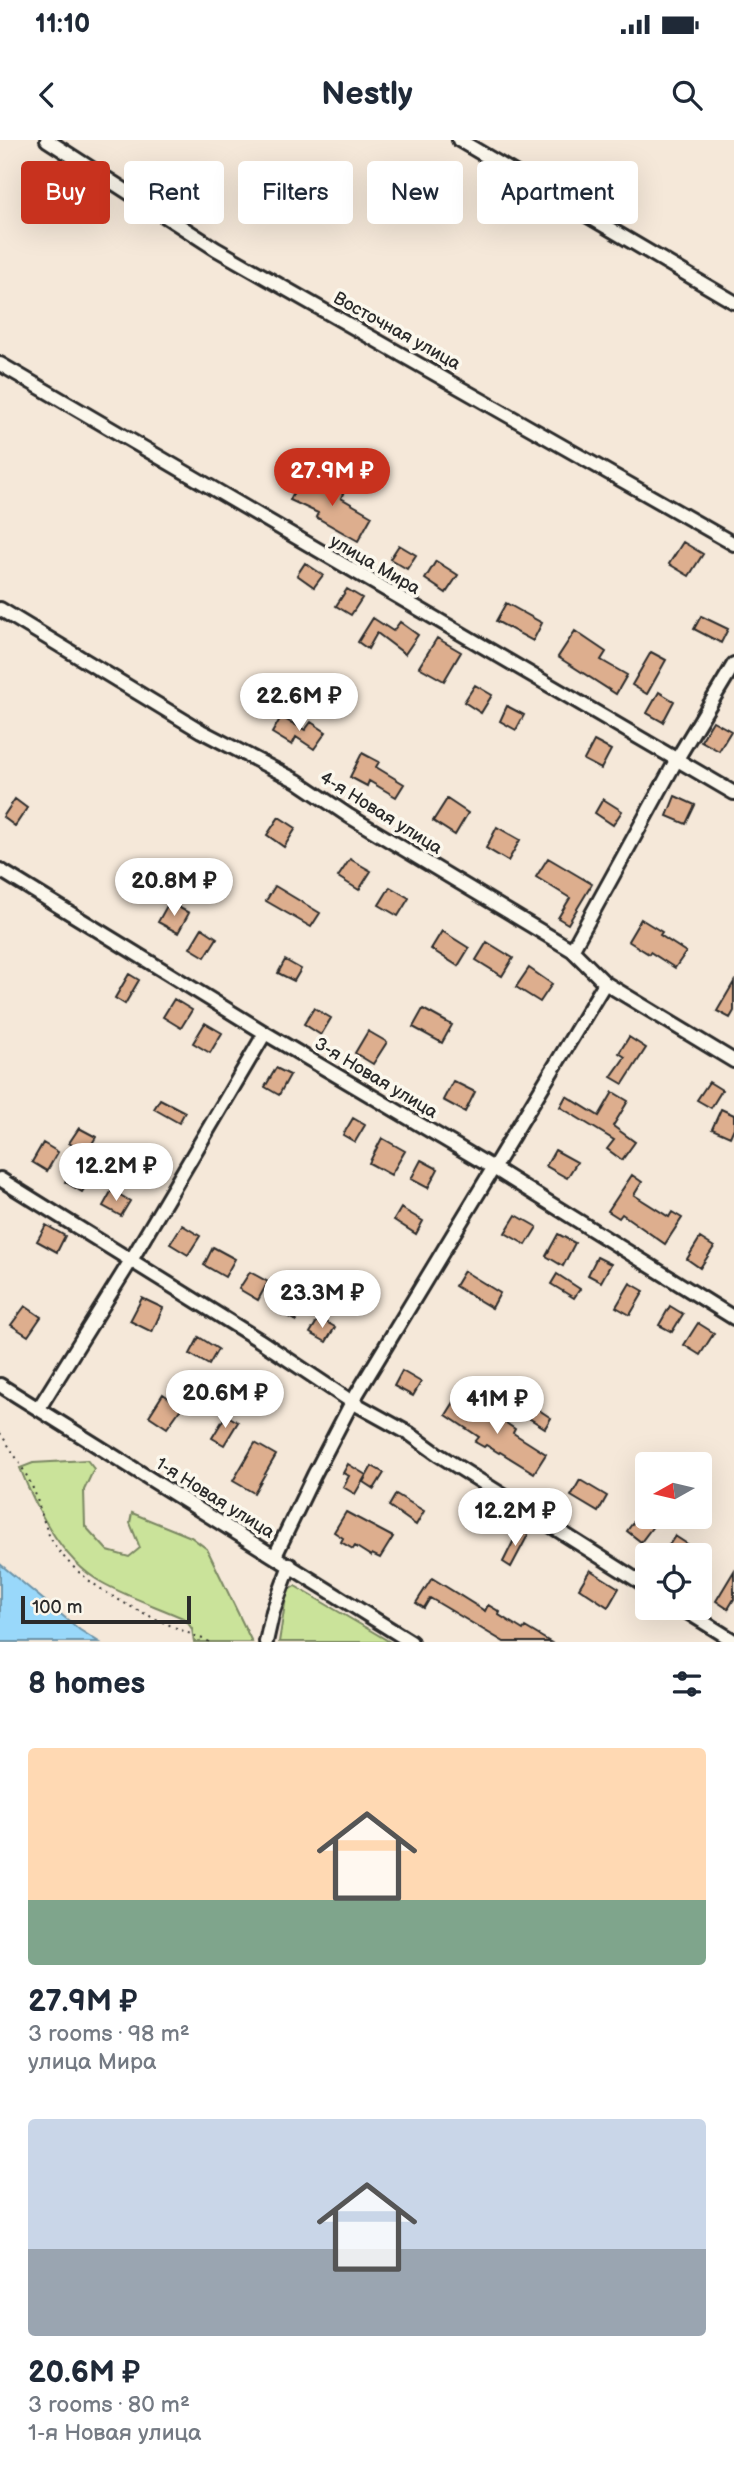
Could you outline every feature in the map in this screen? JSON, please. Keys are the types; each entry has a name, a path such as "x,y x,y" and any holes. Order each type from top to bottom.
{"street":[{"name":"Восточная улица","path":"47,140 216,249 734,544"},
{"path":"459,140 734,302"},
{"name":"улица Мира","path":"0,364 734,793"},
{"name":"4-я Новая улица","path":"0,609 201,730 297,781 348,816 572,950 605,983 734,1062"},
{"path":"572,950 677,760 734,664"},
{"name":"3-я Новая улица","path":"0,870 265,1033 495,1169 734,1318"},
{"path":"275,1556 352,1402 605,983"},
{"path":"39,1408 130,1262 265,1033"},
{"path":"0,1179 259,1340 352,1402 410,1434 635,1579"},
{"name":"1-я Новая улица","path":"0,1385 411,1642"},
{"path":"266,1642 273,1611 290,1566"},
{"path":"700,1620 734,1641"}],"path":[{"path":"0,1433 33,1490 51,1539 72,1565 105,1592 162,1622 209,1642"}],"green space":[{"path":"87,1460 94,1469 84,1490 85,1526 108,1551 129,1557 140,1548 130,1523 132,1513 191,1537 207,1549 252,1642 194,1642 192,1629 185,1619 105,1585 71,1557 41,1514 20,1468 33,1463"},
{"path":"295,1586 390,1642 279,1642 287,1591"}],"water":[{"path":"0,1564 80,1630 99,1642 0,1642"}],"building":[{"path":"300,479 329,493 334,483 345,489 341,498 372,516 358,541 316,517 318,513 290,500"},
{"path":"683,542 703,554 689,576 669,564"},
{"path":"399,545 416,555 407,569 390,559"},
{"path":"436,561 458,575 446,593 425,579"},
{"path":"305,563 323,575 314,587 297,575"},
{"path":"347,589 362,598 351,615 336,606"},
{"path":"506,603 542,623 533,641 496,621"},
{"path":"701,616 728,629 721,643 694,629"},
{"path":"373,618 393,631 400,622 418,635 405,654 377,633 368,649 358,642"},
{"path":"575,631 606,652 601,660 627,675 616,694 558,657"},
{"path":"437,638 461,652 444,681 419,667"},
{"path":"651,652 666,660 647,694 632,685"},
{"path":"475,685 492,695 481,713 464,702"},
{"path":"659,692 674,701 663,722 647,713"},
{"path":"507,706 524,715 516,730 500,721"},
{"path":"281,717 305,730 311,722 326,732 314,749 296,737 292,745 272,733"},
{"path":"713,721 731,731 719,751 701,741"},
{"path":"594,741 611,750 601,769 584,760"},
{"path":"362,753 379,762 376,767 404,784 396,797 369,781 367,786 350,777"},
{"path":"675,796 695,805 686,824 667,816"},
{"path":"15,799 27,808 15,826 3,817"},
{"path":"447,799 468,813 455,835 433,821"},
{"path":"603,799 622,811 613,825 595,813"},
{"path":"279,817 296,828 284,847 267,835"},
{"path":"497,827 520,840 508,861 486,848"},
{"path":"548,858 592,884 568,924 558,918 570,898 536,877"},
{"path":"350,859 371,871 359,890 338,877"},
{"path":"275,886 320,913 311,927 266,901"},
{"path":"390,887 409,898 398,916 379,905"},
{"path":"169,902 189,913 178,933 158,922"},
{"path":"641,919 686,952 675,968 628,941"},
{"path":"202,928 217,938 205,957 190,948"},
{"path":"442,931 469,948 458,966 431,949"},
{"path":"487,942 513,958 502,976 476,960"},
{"path":"285,960 301,969 294,981 278,973"},
{"path":"529,968 552,984 540,1002 516,987"},
{"path":"129,974 139,980 125,1004 115,998"},
{"path":"734,982 734,1011 730,1018 717,1011"},
{"path":"174,999 192,1010 181,1028 163,1017"},
{"path":"314,1008 331,1018 321,1035 304,1024"},
{"path":"423,1009 452,1025 442,1043 413,1027"},
{"path":"205,1023 222,1033 210,1053 193,1043"},
{"path":"368,1031 387,1042 373,1064 355,1053"},
{"path":"629,1037 646,1048 623,1084 611,1077 625,1057 619,1053"},
{"path":"276,1068 290,1075 279,1095 265,1087"},
{"path":"453,1081 475,1092 465,1112 443,1100"},
{"path":"709,1082 722,1090 711,1108 697,1100"},
{"path":"613,1092 628,1101 613,1126 635,1142 622,1160 607,1149 614,1140 560,1107 566,1096 599,1116"},
{"path":"160,1099 185,1112 179,1123 154,1109"},
{"path":"721,1109 734,1115 734,1128 730,1137 712,1129"},
{"path":"353,1118 365,1125 355,1142 343,1135"},
{"path":"79,1128 96,1137 86,1154 69,1143"},
{"path":"382,1138 405,1151 391,1175 369,1163"},
{"path":"43,1143 58,1152 47,1171 32,1162"},
{"path":"555,1150 577,1162 567,1178 546,1166"},
{"path":"421,1160 438,1169 428,1188 411,1179"},
{"path":"74,1166 92,1176 82,1192 65,1182"},
{"path":"632,1175 642,1182 634,1195 669,1217 672,1212 682,1218 665,1244 622,1214 619,1218 608,1211"},
{"path":"112,1190 130,1201 121,1216 103,1206"},
{"path":"401,1208 423,1221 416,1234 394,1220"},
{"path":"516,1215 537,1227 526,1245 505,1233"},
{"path":"46,1225 65,1236 57,1252 37,1241"},
{"path":"182,1225 200,1236 188,1255 170,1244"},
{"path":"558,1234 575,1243 563,1266 546,1256"},
{"path":"700,1238 714,1247 700,1268 687,1259"},
{"path":"213,1247 235,1259 225,1277 204,1265"},
{"path":"597,1257 611,1264 601,1282 588,1275"},
{"path":"464,1271 500,1293 492,1308 455,1286"},
{"path":"250,1272 268,1282 258,1300 239,1289"},
{"path":"352,1274 370,1284 362,1298 344,1288"},
{"path":"557,1274 580,1289 574,1298 551,1284"},
{"path":"630,1283 644,1291 630,1315 616,1307"},
{"path":"142,1298 163,1308 152,1332 130,1321"},
{"path":"284,1299 302,1309 296,1321 277,1311"},
{"path":"25,1306 41,1317 28,1336 11,1325"},
{"path":"670,1306 683,1314 672,1332 659,1325"},
{"path":"319,1318 335,1327 326,1342 310,1333"},
{"path":"698,1323 714,1333 700,1355 684,1345"},
{"path":"199,1337 218,1349 209,1365 190,1354"},
{"path":"402,1371 421,1382 413,1396 394,1386"},
{"path":"260,1374 276,1384 267,1399 251,1389"},
{"path":"163,1394 182,1407 167,1428 149,1416"},
{"path":"521,1398 551,1418 545,1428 514,1409"},
{"path":"456,1399 489,1421 494,1415 515,1429 513,1433 546,1454 534,1473 500,1452 475,1442 479,1437 446,1415"},
{"path":"226,1415 238,1422 224,1445 212,1438"},
{"path":"255,1443 276,1455 254,1493 233,1481"},
{"path":"348,1464 366,1475 355,1494 343,1487 349,1476 343,1473"},
{"path":"372,1466 384,1473 374,1489 363,1482"},
{"path":"580,1480 607,1496 598,1512 571,1496"},
{"path":"396,1494 424,1511 416,1525 389,1506"},
{"path":"346,1512 393,1537 380,1558 341,1542 343,1538 334,1532"},
{"path":"635,1520 635,1530 650,1530 641,1542 627,1531"},
{"path":"519,1530 528,1535 511,1567 503,1562"},
{"path":"675,1536 686,1543 670,1543"},
{"path":"590,1570 619,1588 608,1607 579,1588"},
{"path":"734,1571 734,1599 728,1609 716,1601"},
{"path":"432,1578 485,1611 488,1605 523,1630 525,1627 550,1642 504,1642 430,1598 424,1608 416,1603"}]}
